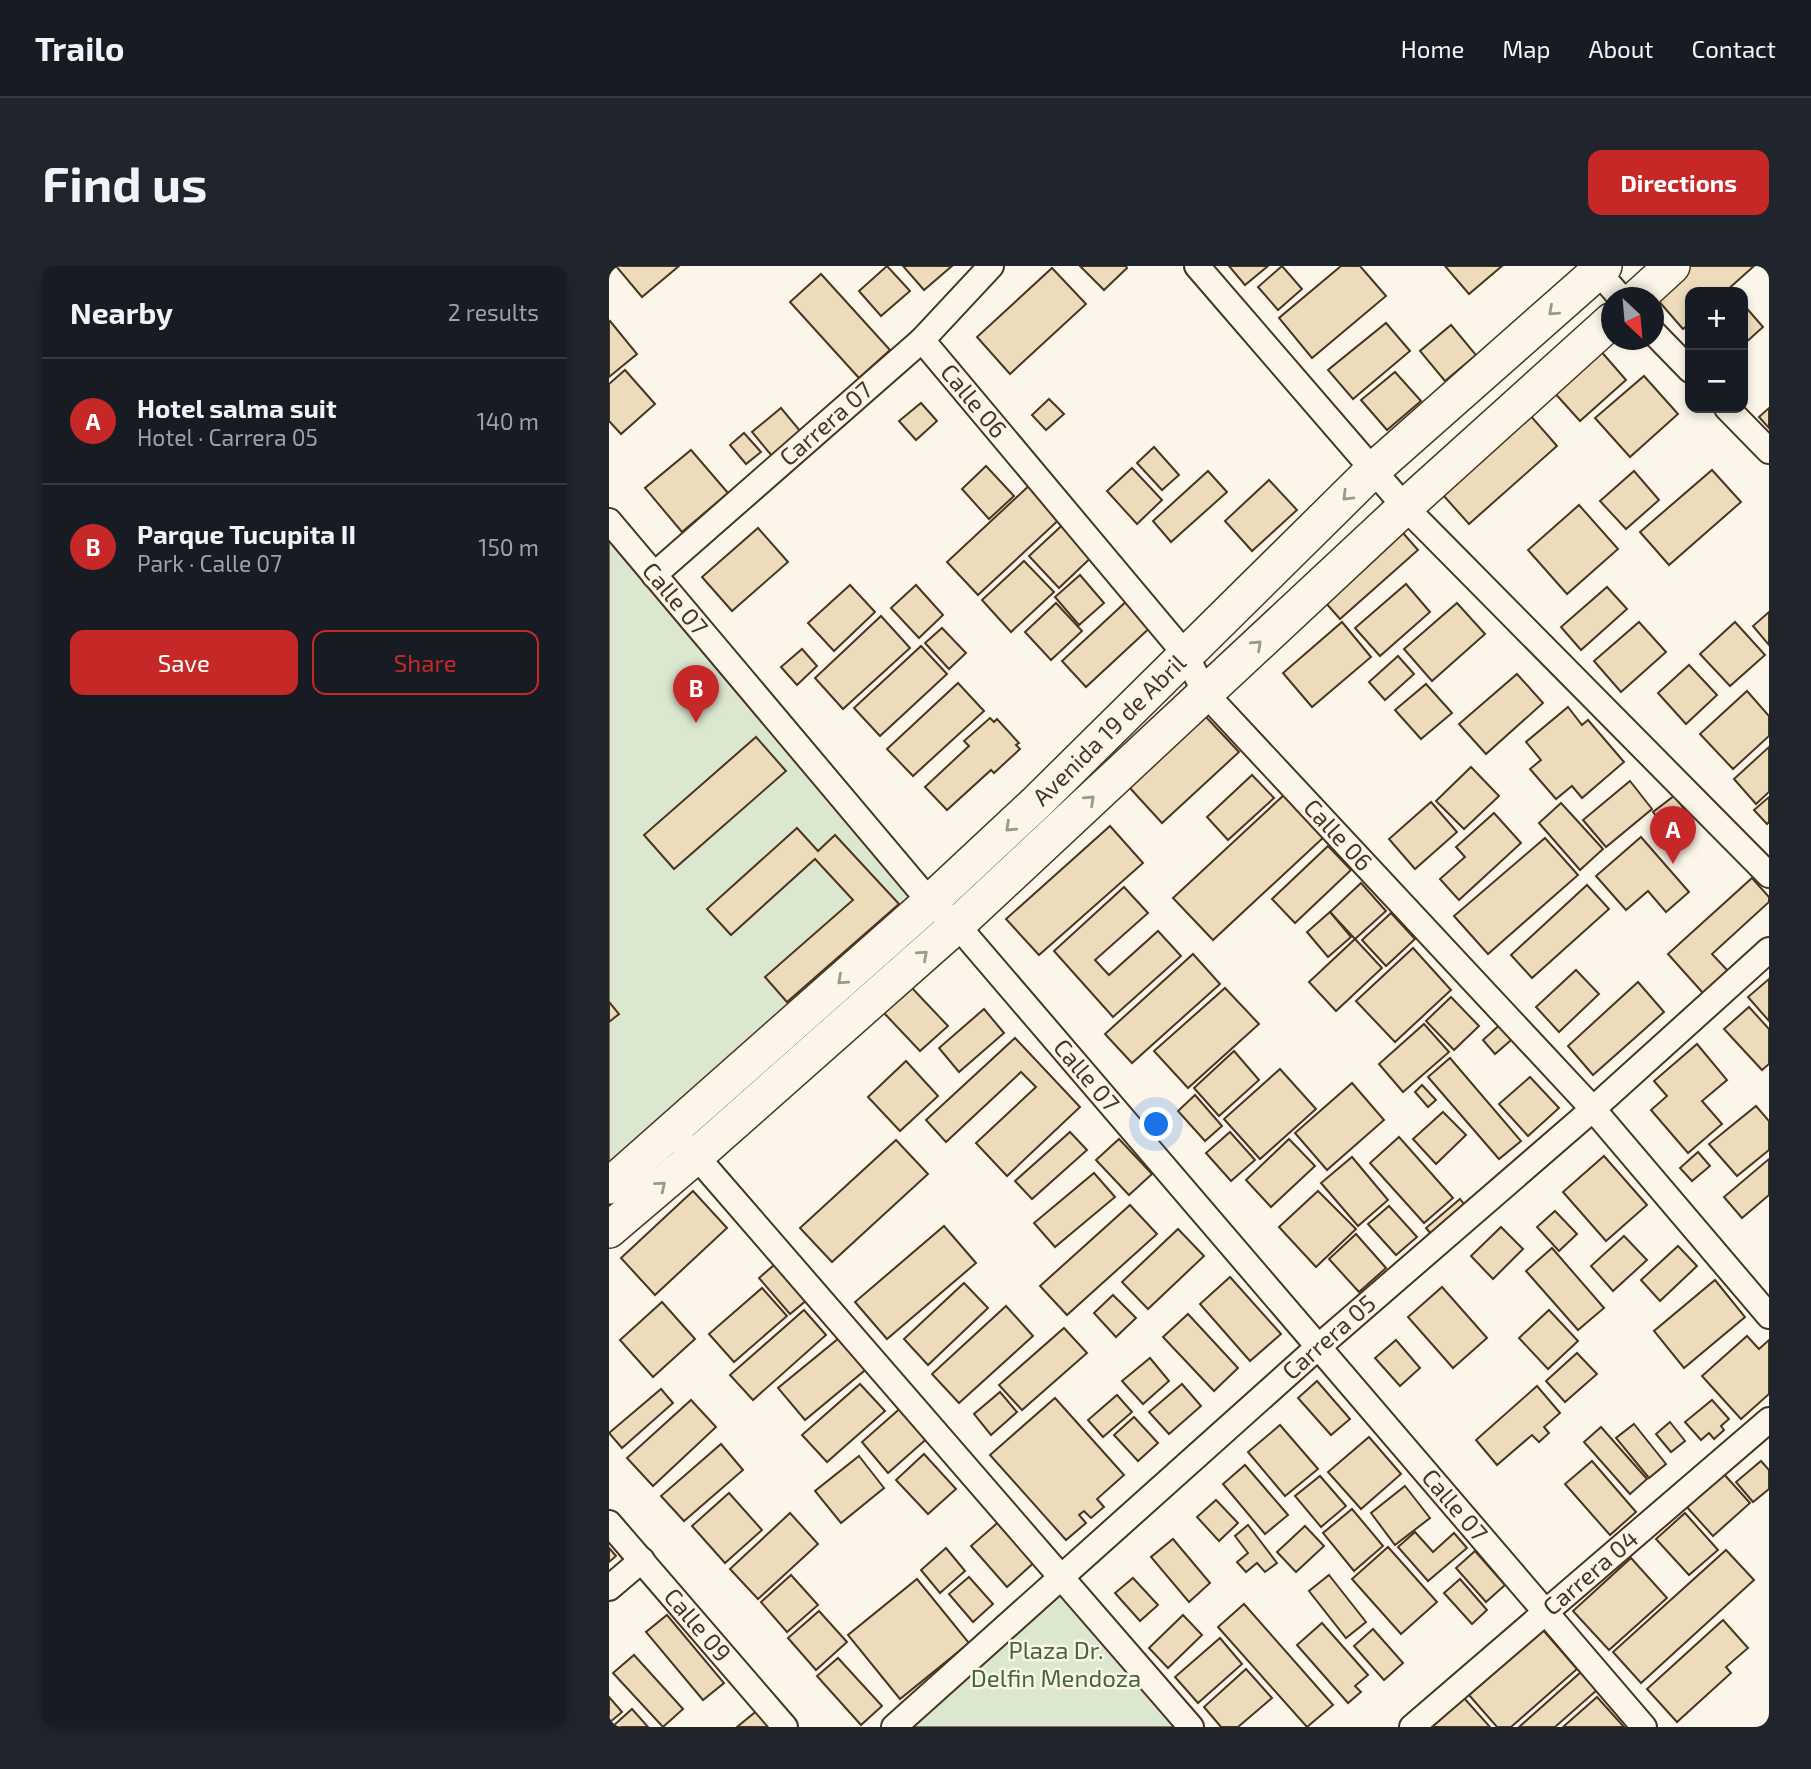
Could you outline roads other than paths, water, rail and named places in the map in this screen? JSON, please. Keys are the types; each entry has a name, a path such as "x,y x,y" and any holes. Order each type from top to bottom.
{"street":[{"name":"Carrera 07","path":"654,575 922,341 991,266"},
{"path":"1197,266 1405,507 1769,875"},
{"path":"1649,287 1672,266"},
{"path":"1598,268 1613,287"},
{"name":"Avenida 19 de Abril","path":"609,1186 930,902 1036,803 1372,471 1598,268"},
{"name":"Avenida 19 de Abril","path":"609,1230 957,925 1405,507 1601,331"},
{"name":"Calle 06","path":"922,341 1186,655 1205,693 1593,1109 1769,1316"},
{"path":"1664,343 1685,365"},
{"path":"1732,413 1769,451"},
{"name":"Calle 07","path":"609,521 930,902 957,925 1644,1727"},
{"name":"Carrera 05","path":"894,1727 1317,1348 1593,1109 1769,950"},
{"path":"672,1132 696,1156 1191,1727"},
{"name":"Carrera 04","path":"1412,1727 1769,1420"},
{"name":"Calle 09","path":"609,1524 785,1727"},
{"path":"609,1588 642,1560"}],"place":[{"name":"Parque Tucupita II","path":"696,723"},
{"name":"Hotel salma suit","path":"1673,864"}],"park label":[{"name":"Plaza Dr. Delfin Mendoza","path":"1056,1665"}]}
